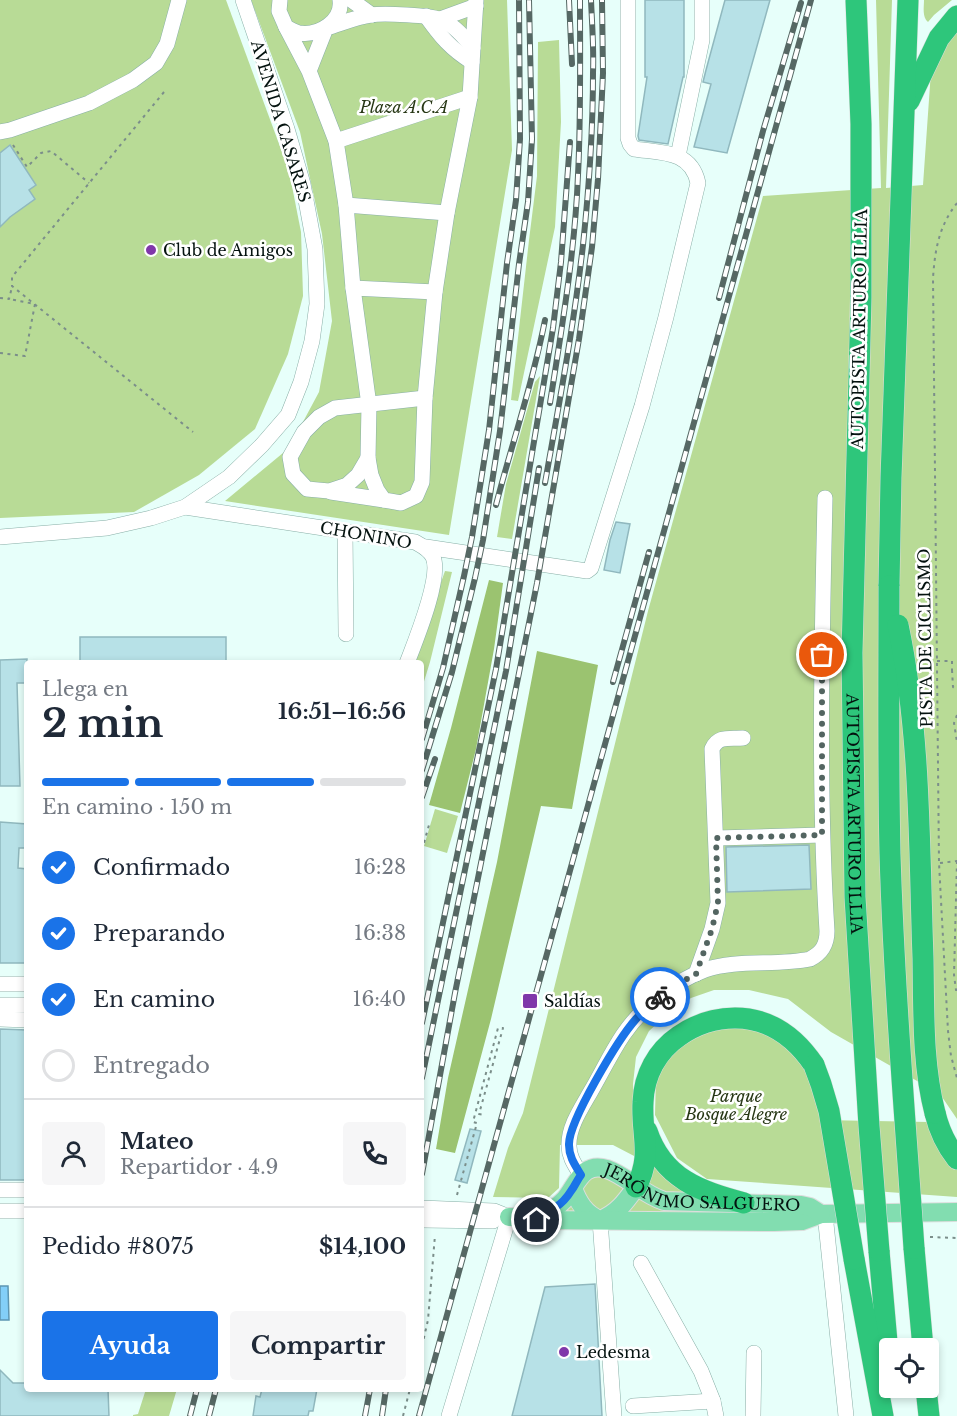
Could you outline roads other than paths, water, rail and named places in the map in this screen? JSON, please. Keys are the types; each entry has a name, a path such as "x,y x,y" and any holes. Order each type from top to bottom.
{"highway":[{"name":"AUTOPISTA ARTURO ILLIA","path":"856,0 861,124 861,298 852,653 855,897 869,1126 887,1338"},
{"path":"908,0 889,586 888,741 897,1011 922,1338"},
{"path":"904,113 939,38 957,16"},
{"path":"889,586 903,650 914,723 928,1075 938,1124 944,1139 957,1159"},
{"path":"636,1187 645,1162 643,1102 645,1085 649,1071 665,1047 680,1035 710,1021 738,1018 767,1023 790,1036 814,1065 829,1111 883,1416"},
{"path":"644,1122 647,1134 657,1152 682,1179 699,1189 744,1203"},
{"path":"891,1398 893,1416"},
{"path":"927,1398 929,1416"}],"main road":[{"name":"JERÓNIMO SALGUERO","path":"531,1218 547,1213 556,1207 564,1200 577,1181 591,1169 602,1168 615,1173 650,1196 664,1201 801,1205 823,1214"},
{"path":"577,1181 581,1206 592,1217 600,1220 618,1210 636,1187"},
{"name":"JERÓNIMO SALGUERO","path":"509,1217 537,1220 774,1222 802,1221 823,1214 957,1212"}],"street":[{"path":"5,131 89,103 133,80 156,63 167,44 180,0"},
{"name":"AVENIDA CASARES","path":"0,537 106,528 151,518 184,507 229,477 262,446 288,415 301,382 312,341 317,304 315,249 303,184 287,129 243,0"},
{"path":"280,0 279,11 309,71 336,141 346,205 353,288 369,405 368,458 371,475 384,500"},
{"path":"309,71 326,28 337,16 341,6 340,0"},
{"path":"351,0 372,15"},
{"path":"426,547 587,571 591,568 642,406 698,183 692,165 678,156 634,149 630,144 628,138 628,0"},
{"path":"702,0 702,40"},
{"path":"678,156 712,0"},
{"path":"286,27 298,33 310,33 372,15 433,17 476,3 470,97 447,213 435,292 425,398 422,482 416,496 401,502 307,489 293,474 290,457 304,432 319,417 335,408 425,398"},
{"path":"433,17 442,38 457,53 473,55"},
{"path":"336,141 470,97"},
{"path":"346,205 447,213"},
{"path":"353,288 435,292"},
{"path":"329,491 347,485 358,475 368,458"},
{"path":"577,1181 569,1145 572,1128 579,1111 623,1035 636,1019 666,992 704,970 722,966 804,960 814,957 826,942 822,835 821,677 825,498"},
{"name":"CHONINO","path":"184,507 415,542 426,547 434,558 431,592 408,660"},
{"path":"345,531 345,634"},
{"path":"696,974 712,929 718,903 712,748 718,740 743,738"},
{"path":"716,838 822,835"},
{"path":"0,984 24,984"},
{"path":"0,1005 24,1005"},
{"path":"0,1019 24,1020"},
{"path":"0,1190 24,1190"},
{"name":"JERÓNIMO SALGUERO","path":"424,1208 494,1211 509,1217"},
{"path":"0,1211 24,1211"},
{"path":"823,1214 846,1416"},
{"path":"449,1416 509,1217"},
{"name":"JERÓNIMO SALGUERO","path":"429,1220 494,1221 509,1217"},
{"path":"600,1220 614,1416"},
{"path":"633,1406 714,1409 701,1371 641,1263"},
{"path":"753,1416 754,1353"}],"water":[{"path":"0,1286 8,1286 9,1320 0,1320"}],"railway":[{"path":"424,732 443,668 464,576 489,430 516,200 520,139 519,0"},
{"path":"424,763 452,672 475,578 500,431 528,202 532,139 529,0"},
{"path":"569,0 572,64"},
{"path":"550,403 574,232 580,131 580,0"},
{"path":"545,483 571,335 585,224 592,116 591,0"},
{"path":"424,1163 455,993 537,583 579,339 592,247 598,179 603,73 602,0"},
{"path":"419,1416 811,0"},
{"path":"719,298 763,131 801,3"},
{"path":"424,1013 496,669 553,328 561,262 570,142"},
{"path":"496,505 545,320"},
{"path":"424,1068 506,671 539,468"},
{"path":"613,682 649,552"},
{"path":"424,791 435,759"},
{"path":"190,1416 196,1392"},
{"path":"209,1416 215,1392"},
{"path":"365,1416 369,1392"},
{"path":"382,1416 386,1392"}],"place":[{"name":"Club de Amigos","path":"151,250"},
{"name":"Saldías","path":"530,1001"},
{"name":"Ledesma","path":"564,1352"}],"park label":[{"name":"Plaza A.C.A","path":"404,107"},
{"name":"Parque Bosque Alegre","path":"736,1105"}]}
